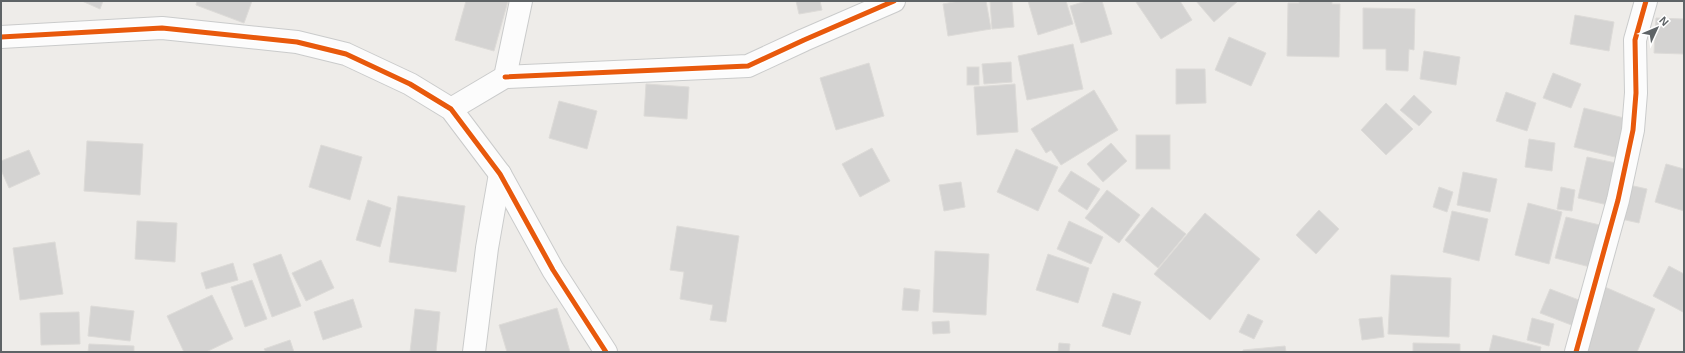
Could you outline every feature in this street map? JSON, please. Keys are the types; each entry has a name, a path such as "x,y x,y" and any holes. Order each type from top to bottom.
{"street":[{"path":"505,77 521,1"},
{"path":"451,108 505,77 748,66 894,1"},
{"path":"1576,352 1618,200 1633,130 1636,93 1635,40 1646,1"},
{"path":"1,38 162,28 297,42 346,54 410,84 451,108 500,174 553,270 606,352"},
{"path":"474,352 487,248 500,174"}],"building":[{"path":"82,1 103,1 100,9"},
{"path":"197,1 252,1 244,23 196,5"},
{"path":"466,1 508,1 494,51 455,40"},
{"path":"796,1 820,1 822,10 799,14"},
{"path":"959,1 986,1 991,29 948,36 943,4"},
{"path":"990,1 1012,1 1014,27 992,29"},
{"path":"1028,1 1066,1 1073,24 1038,35"},
{"path":"1086,1 1102,1 1112,34 1081,43 1070,6"},
{"path":"1180,1 1192,20 1161,39 1136,2"},
{"path":"1196,1 1238,1 1214,22"},
{"path":"1299,1 1332,1 1332,4 1340,4 1339,57 1287,56 1288,3 1299,3"},
{"path":"1363,8 1415,9 1414,50 1409,49 1408,71 1386,70 1386,49 1363,49"},
{"path":"1575,15 1614,22 1609,51 1570,44"},
{"path":"1656,18 1684,19 1684,54 1654,53"},
{"path":"1229,37 1266,53 1251,86 1215,70"},
{"path":"1073,44 1083,89 1027,100 1018,56"},
{"path":"1424,51 1460,57 1456,85 1420,79"},
{"path":"1011,62 1012,82 984,84 982,64"},
{"path":"869,63 884,116 836,130 820,78"},
{"path":"967,67 979,67 979,85 967,85"},
{"path":"1176,69 1205,69 1206,103 1176,104"},
{"path":"1553,73 1581,84 1571,108 1543,98"},
{"path":"646,84 689,87 687,119 644,116"},
{"path":"1015,84 1018,132 977,135 974,87"},
{"path":"1094,90 1118,130 1061,165 1051,150 1046,153 1031,129"},
{"path":"1506,92 1536,103 1527,131 1496,121"},
{"path":"1414,95 1432,112 1419,126 1400,110"},
{"path":"559,101 597,111 587,149 549,138"},
{"path":"1386,103 1413,129 1386,155 1361,130"},
{"path":"1584,108 1628,119 1619,158 1574,147"},
{"path":"1136,135 1170,135 1170,169 1136,169"},
{"path":"1529,139 1555,143 1552,171 1525,167"},
{"path":"87,141 143,144 140,195 84,191"},
{"path":"1111,143 1127,161 1103,182 1087,164"},
{"path":"321,145 362,157 350,200 309,187"},
{"path":"872,148 890,181 860,197 842,164"},
{"path":"1016,149 1058,167 1038,211 997,192"},
{"path":"29,150 40,174 9,188 1,170 1,161"},
{"path":"1587,157 1621,164 1612,206 1578,198"},
{"path":"1666,164 1684,169 1684,211 1655,202"},
{"path":"1071,171 1100,189 1087,210 1058,191"},
{"path":"1463,172 1497,179 1490,212 1457,205"},
{"path":"961,182 965,207 944,211 939,185"},
{"path":"1629,185 1647,189 1639,223 1621,219"},
{"path":"1439,187 1453,192 1447,212 1433,207"},
{"path":"1561,187 1575,190 1572,211 1557,209"},
{"path":"1107,190 1140,215 1119,243 1085,218"},
{"path":"398,196 465,206 456,272 389,262"},
{"path":"368,200 391,208 380,247 356,240"},
{"path":"1528,203 1562,212 1549,264 1515,255"},
{"path":"1152,207 1186,234 1158,268 1125,240"},
{"path":"1319,210 1339,229 1316,254 1296,235"},
{"path":"1452,211 1488,219 1479,261 1443,252"},
{"path":"1205,213 1260,259 1210,320 1154,274"},
{"path":"1566,217 1604,226 1594,268 1555,258"},
{"path":"137,221 177,223 175,262 135,259"},
{"path":"1069,221 1103,237 1091,264 1057,249"},
{"path":"677,226 739,236 726,322 710,320 713,305 680,299 684,272 670,270"},
{"path":"55,242 63,294 20,300 13,248"},
{"path":"935,251 989,254 986,315 933,312"},
{"path":"281,254 301,306 272,317 253,264"},
{"path":"1048,254 1089,268 1078,303 1036,290"},
{"path":"321,260 334,288 306,301 292,273"},
{"path":"233,263 238,280 206,289 201,273"},
{"path":"1669,266 1684,274 1683,312 1653,296"},
{"path":"1391,275 1451,278 1449,337 1388,334"},
{"path":"252,280 267,319 245,327 231,287"},
{"path":"1605,287 1655,309 1637,352 1577,352"},
{"path":"904,288 920,290 918,311 902,310"},
{"path":"1550,289 1584,302 1574,326 1540,313"},
{"path":"1113,293 1141,302 1130,335 1102,326"},
{"path":"212,295 233,339 206,352 184,352 167,316"},
{"path":"353,299 362,327 323,340 314,312"},
{"path":"91,306 134,311 130,341 88,336"},
{"path":"557,308 570,352 507,352 499,325"},
{"path":"415,309 440,312 436,352 410,352"},
{"path":"79,312 80,344 41,345 40,313"},
{"path":"1248,314 1263,321 1254,339 1239,332"},
{"path":"1382,317 1384,337 1362,340 1359,319"},
{"path":"1532,318 1554,324 1549,346 1527,340"},
{"path":"949,321 950,333 933,334 932,322"},
{"path":"1493,335 1541,347 1540,352 1489,352"},
{"path":"290,340 294,352 266,352 264,349"},
{"path":"1059,343 1070,344 1069,352 1058,352"},
{"path":"1413,343 1460,344 1460,352 1413,352"},
{"path":"89,344 134,346 134,352 88,352"},
{"path":"1285,346 1286,352 1243,352 1243,350"}],"cycle path":[{"path":"505,77 748,66 894,1"},
{"path":"1576,352 1618,200 1633,130 1636,93 1635,40 1646,1"},
{"path":"1,37 162,28 297,42 346,54 410,84 451,109 500,174 553,270 606,352"}]}
